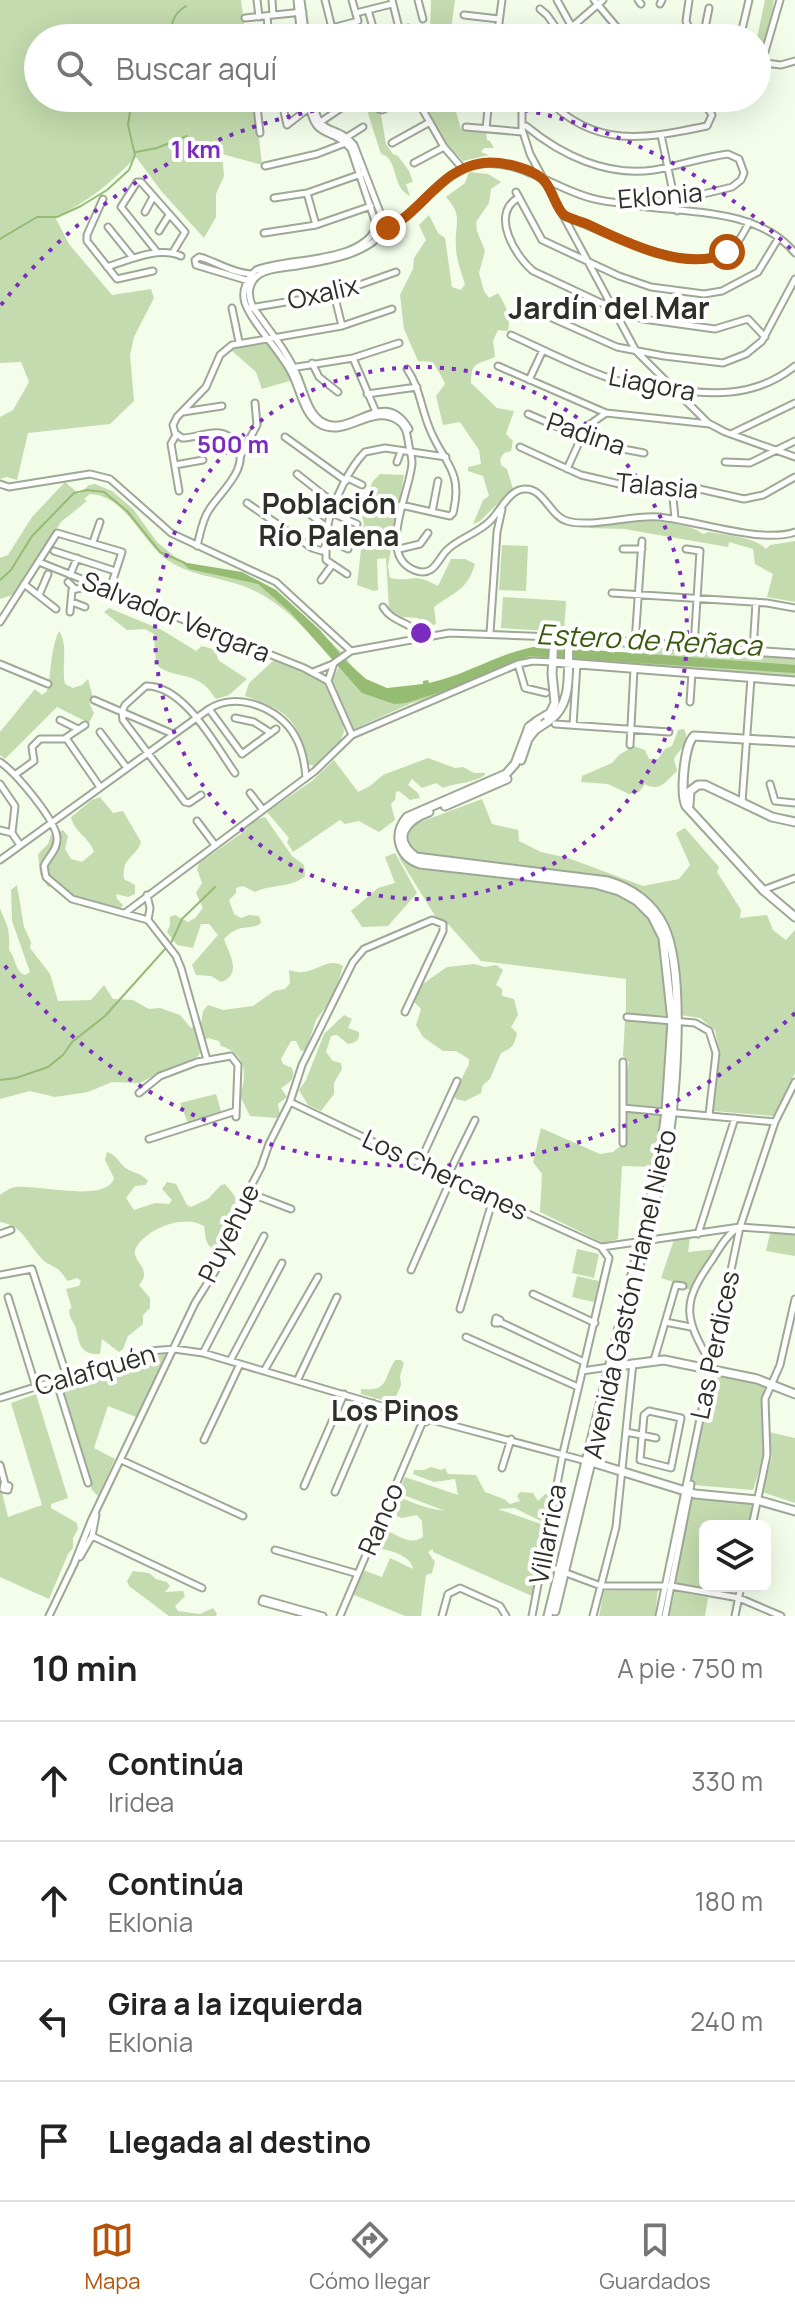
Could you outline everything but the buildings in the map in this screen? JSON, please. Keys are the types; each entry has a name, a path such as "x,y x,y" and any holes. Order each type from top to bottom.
{"main road":[{"path":"554,641 795,654"},
{"name":"Avenida Gastón Hamel Nieto","path":"551,1616 642,1242 669,1112 675,1021 663,938 652,916 632,898 614,889 595,884 420,864 410,860 401,848 399,832 407,817 506,774 515,764 534,726 550,713 555,703 554,641"},
{"path":"534,726 551,723 565,704 571,662 569,642"},
{"path":"553,660 795,681"},
{"path":"795,742 699,734 690,739 684,803 763,890 795,917"},
{"path":"686,792 698,785 705,785 777,819 795,822"},
{"path":"612,1367 654,1360 710,1367 771,1383 795,1394"},
{"path":"589,1462 688,1488 695,1494 758,1498 795,1509"}],"street":[{"path":"257,0 267,24"},
{"path":"266,16 272,0"},
{"path":"299,0 301,24"},
{"path":"325,0 331,24"},
{"path":"347,24 358,21 352,0"},
{"path":"418,0 423,19"},
{"path":"498,24 502,0"},
{"path":"557,0 570,24"},
{"path":"575,24 595,3 603,0"},
{"path":"687,24 689,0"},
{"path":"743,24 749,0"},
{"path":"771,27 780,0"},
{"path":"356,13 392,2 398,24"},
{"path":"595,3 614,24"},
{"path":"706,24 709,8"},
{"path":"540,9 551,24"},
{"path":"368,10 372,24"},
{"path":"245,18 300,12"},
{"path":"464,15 499,19"},
{"path":"771,64 781,65 795,61"},
{"path":"258,112 260,133"},
{"path":"284,112 287,125 301,112"},
{"path":"313,112 317,128 348,141"},
{"path":"315,112 319,123 348,141 374,206 385,225"},
{"path":"319,123 334,112"},
{"path":"424,112 444,147 463,169"},
{"path":"486,129 488,112"},
{"path":"522,112 522,129 544,180 636,351 711,424 795,457"},
{"path":"562,112 598,132 629,138 661,135 709,124 710,112"},
{"path":"392,143 430,122"},
{"path":"265,166 308,157 348,141 363,127"},
{"path":"466,127 522,129 598,166 633,171 669,167"},
{"path":"661,135 677,211"},
{"path":"414,163 444,147"},
{"name":"Eklonia","path":"385,225 399,221 444,181 463,169 492,163 514,166 581,196 627,204 676,200 732,187 741,180 744,170 739,159 728,154 669,167"},
{"path":"532,173 538,167"},
{"path":"274,198 307,193 362,174"},
{"path":"157,252 121,207 137,181 185,233 173,252"},
{"path":"307,193 316,225"},
{"path":"765,337 748,319 724,328 711,329 643,319 544,277 524,263 505,228 506,217 517,195 542,240 642,285 709,294 722,291 758,272 778,239"},
{"path":"145,212 153,197"},
{"path":"103,199 86,238 118,279 153,271"},
{"path":"627,204 749,222 795,253"},
{"path":"264,233 316,225 374,206"},
{"path":"325,259 363,244 376,226 374,206"},
{"path":"159,231 169,215"},
{"path":"563,215 645,250 703,259 731,250 749,222"},
{"path":"376,226 385,225"},
{"path":"376,226 385,225"},
{"path":"251,278 204,258 195,260 198,267 235,278 251,278 271,266 325,259 367,246 385,225"},
{"path":"108,227 133,258"},
{"path":"107,267 157,252 173,252 181,256"},
{"path":"235,278 238,272"},
{"name":"Oxalix","path":"250,308 334,294 396,272"},
{"path":"251,278 244,294 250,308 291,368 309,414 319,424 337,429 376,414 390,417 407,431 412,467 396,527 403,561 411,569 430,571 449,548 480,532 514,493 524,489 535,492 555,514 570,522 648,516 768,536 795,532"},
{"path":"518,303 617,347 723,363 746,354 765,337 795,279"},
{"path":"334,294 342,326"},
{"path":"232,308 239,343"},
{"path":"179,491 171,444 176,435 173,423 206,387 220,355 239,343 342,326 392,309"},
{"name":"Liagora","path":"511,335 611,379 714,395 739,393 779,377 795,366"},
{"path":"291,368 353,358 399,343"},
{"path":"529,380 543,350"},
{"path":"353,358 376,414"},
{"path":"312,363 319,377 338,392"},
{"path":"498,366 606,413 711,424"},
{"path":"401,505 448,516 453,513 457,490 446,457 430,431 417,387 407,369"},
{"path":"367,394 417,387"},
{"path":"197,546 207,514 232,481 240,457 257,425 255,403"},
{"path":"732,434 795,403"},
{"path":"181,412 222,406"},
{"path":"567,469 589,423 606,413"},
{"name":"Padina","path":"528,414 580,438 611,448 644,453"},
{"path":"176,435 187,439 225,434 236,442 240,457"},
{"path":"285,437 347,479 362,485"},
{"path":"725,462 750,463 795,441"},
{"name":"Talasia","path":"520,447 590,478 619,485 701,488 744,499 763,495 795,477"},
{"path":"347,574 326,560 326,543 335,504 359,458 367,451 380,448 446,457"},
{"path":"397,462 401,451"},
{"path":"175,465 203,460"},
{"path":"0,484 9,487 90,474 107,477 171,533 276,582 348,653"},
{"path":"297,474 335,504"},
{"path":"432,512 438,481"},
{"path":"672,486 675,519"},
{"path":"247,503 316,550 322,551 326,543"},
{"path":"295,503 328,528"},
{"path":"490,633 502,508"},
{"path":"332,513 357,524"},
{"path":"93,542 100,522"},
{"path":"0,622 57,533 123,553 109,592"},
{"path":"399,549 420,544 428,533"},
{"path":"635,643 642,541"},
{"path":"326,543 348,549"},
{"path":"623,549 642,549"},
{"path":"686,549 700,551 694,647"},
{"path":"54,551 112,570"},
{"path":"69,574 76,558"},
{"name":"Salvador Vergara","path":"39,562 313,672 328,681"},
{"path":"321,580 332,565"},
{"path":"39,595 48,574"},
{"path":"68,582 74,588 89,583"},
{"path":"24,584 56,609"},
{"path":"70,612 74,588"},
{"path":"612,593 756,602 795,608"},
{"path":"72,602 85,607"},
{"path":"753,651 756,602"},
{"path":"383,607 389,617 417,630 421,638"},
{"path":"313,672 348,653 453,633 490,633 554,641"},
{"path":"125,913 310,775 352,735 518,664 553,660"},
{"path":"335,662 328,681 352,735"},
{"path":"571,662 573,725"},
{"path":"0,664 48,684"},
{"path":"518,664 525,688 546,693"},
{"path":"630,745 634,669"},
{"path":"690,702 692,673"},
{"path":"742,803 751,678"},
{"path":"201,795 189,803 185,802 123,720 124,706 142,688 153,686 177,696 235,773"},
{"path":"94,700 174,735"},
{"path":"0,860 221,703 241,701 275,715 295,736 310,775"},
{"path":"209,709 242,754 273,731 249,720 235,718"},
{"path":"60,720 79,729"},
{"path":"240,727 249,720"},
{"path":"551,723 669,732"},
{"path":"16,774 34,760 32,748 40,739 66,738 85,725"},
{"path":"100,732 127,768"},
{"path":"66,738 100,787"},
{"path":"0,762 16,774 51,823 57,840 44,866 46,877 74,900 148,920"},
{"path":"0,784 15,806 12,833 20,845"},
{"path":"770,784 775,801 795,803"},
{"path":"250,793 263,810"},
{"path":"197,821 215,845"},
{"path":"0,830 12,833"},
{"path":"763,890 795,878"},
{"path":"147,895 148,920 179,962 207,1060"},
{"name":"Puyehue","path":"49,1616 198,1296 217,1268 227,1232 261,1167 290,1102 302,1065 358,954 432,920 443,924 440,939 405,1012"},
{"path":"627,1017 701,1025 713,1040 716,1053 709,1115"},
{"path":"139,1093 160,1076 207,1060 229,1056 238,1063 236,1114 149,1139"},
{"path":"623,1062 623,1143"},
{"path":"419,1164 457,1081"},
{"name":"Las Perdices","path":"662,1616 740,1227 775,1122 795,1082"},
{"name":"Los Chercanes","path":"290,1102 601,1247"},
{"path":"623,1108 775,1122"},
{"path":"698,1234 735,1118"},
{"path":"411,1270 475,1120"},
{"path":"247,1192 291,1209"},
{"path":"460,1309 494,1198"},
{"path":"710,1367 692,1327 689,1312 696,1283 731,1232 740,1227"},
{"path":"609,1258 601,1247 740,1227 795,1231"},
{"path":"0,1234 11,1230"},
{"path":"203,1353 264,1236"},
{"name":"Villarrica","path":"532,1616 563,1453 613,1245"},
{"path":"230,1361 282,1263"},
{"path":"0,1265 2,1276 29,1268 33,1271 67,1377"},
{"path":"264,1371 318,1277"},
{"path":"654,1360 676,1285 683,1286"},
{"path":"533,1294 595,1323"},
{"path":"8,1297 36,1387"},
{"path":"297,1381 337,1297"},
{"path":"753,1520 767,1449 764,1406 785,1347 795,1299"},
{"path":"500,1322 584,1362"},
{"path":"665,1322 692,1327"},
{"path":"466,1337 579,1387"},
{"name":"Calafquén","path":"0,1398 142,1353 174,1349 203,1353 425,1419 511,1439 589,1462"},
{"path":"593,1616 616,1527 633,1363"},
{"path":"204,1440 240,1364"},
{"path":"582,1371 612,1367"},
{"path":"56,1380 88,1483"},
{"path":"304,1486 344,1394"},
{"path":"335,1492 373,1403"},
{"path":"645,1412 681,1418 672,1468 640,1460 642,1434 645,1412"},
{"name":"Ranco","path":"340,1616 425,1419"},
{"path":"626,1432 656,1438"},
{"path":"502,1468 511,1439"},
{"path":"121,1460 243,1516"},
{"path":"0,1465 5,1484"},
{"name":"Puyehue","path":"74,1564 92,1536 97,1510"},
{"path":"92,1536 202,1588"},
{"path":"275,1550 358,1574"},
{"path":"542,1564 601,1586 668,1586 739,1598 781,1616"},
{"path":"442,1616 448,1594 460,1588 498,1604 506,1616"},
{"path":"735,1616 740,1592"},
{"path":"313,1616 262,1602 263,1599 323,1616"}],"shaded area":[{"path":"0,0 241,0 244,24 24,24 24,112 256,112 262,165 222,154 224,176 216,194 216,217 204,238 162,192 136,157 98,191 55,217 69,244 112,295 151,289 154,298 134,337 130,355 134,401 110,424 28,433 17,480 7,477 0,479 0,417 13,410 29,382 21,362 0,363"},
{"path":"431,0 455,0 452,24 430,24"},
{"path":"765,0 774,0 770,24 760,24"},
{"path":"368,112 380,112 386,144 409,171 413,182 406,184 410,196 400,187 390,161 381,154"},
{"path":"429,112 456,112 461,129 486,133 487,140 494,148 484,148 481,152 489,155 463,161 446,143"},
{"path":"469,172 488,174 501,182 491,189 489,203 476,222 485,251 479,273 484,291 489,298 498,293 509,320 508,331 498,330 493,341 495,357 474,367 471,383 497,408 514,411 506,434 513,441 511,451 504,453 500,459 501,465 507,469 513,489 473,524 483,500 489,496 483,476 468,471 468,467 481,464 479,450 460,422 443,425 436,396 445,384 433,362 418,361 404,329 400,295 413,269 414,258 426,240 419,225 429,215 438,233 445,238 452,287 461,290 465,284 456,251 457,215 446,197 465,183"},
{"path":"268,339 293,380 262,389 256,372 231,350 239,345"},
{"path":"380,474 404,475 388,566 390,578 417,578 438,586 451,559 465,559 475,564 464,586 434,607 436,624 428,627 418,618 403,617 389,610 386,558 377,559 378,590 357,585 364,523 360,510 373,481"},
{"path":"65,482 79,494 95,484 112,491 133,509 157,542 175,557 193,566 259,581 303,615 341,652 365,682 388,691 452,681 517,652 644,653 639,652 641,649 795,659 795,679 528,661 447,694 412,703 354,729 332,679 339,667 291,616 246,587 189,571 169,561 124,511 103,497 90,494 84,499 87,501 61,522 12,595 0,599 0,558 8,555 32,517"},
{"path":"654,521 687,526 703,534 708,532 739,537 766,549 770,545 795,541 795,602 767,597 773,574 755,564 753,549 729,542 728,547 624,529 590,528 592,525"},
{"path":"502,545 528,546 526,591 499,590"},
{"path":"182,562 242,572 276,590 320,630 366,679 387,688 423,684 428,680 429,683 540,646 795,665 795,673 530,656 457,687 394,704 362,693 290,612 258,584 189,569"},
{"path":"503,597 566,601 564,632 501,628"},
{"path":"109,608 162,630 196,651 202,646 216,650 218,660 247,679 229,695 216,699 197,680 167,671 156,664 154,634 145,629 127,630 104,612"},
{"path":"59,631 64,644 65,684 73,688 88,679 93,698 89,702 94,713 89,723 57,707 5,759 0,755 0,732 35,689 42,695 47,691"},
{"path":"274,660 323,681 343,724 340,742 314,766 308,764 300,737 289,719 272,707 245,696 249,683"},
{"path":"684,729 685,742 674,759 677,771 659,786 645,784 639,792 629,794 608,784 581,782 582,776 612,763 634,746 645,750 649,759 658,759 665,749 672,746 678,730"},
{"path":"428,758 485,775 443,788 436,783 422,788 412,779 408,785 420,798 410,800 396,792 391,804 395,820 379,832 359,821 345,824 340,820 293,852 287,842 289,838 267,812 312,781 334,760 358,792 383,775"},
{"path":"100,797 113,813 123,811 141,842 124,872 124,879 135,885 135,894 128,897 116,894 123,905 120,909 81,900 57,885 48,887 40,874 38,854 48,844 51,835 63,830 68,836 65,849 71,859 82,862 94,852 71,817"},
{"path":"482,799 492,824 518,830 519,841 541,852 568,858 643,886 679,879 690,865 676,833 685,828 719,867 717,872 741,910 740,918 767,915 773,930 786,940 795,930 795,1073 773,1116 713,1111 720,1054 715,1030 700,1018 680,1015 674,948 658,911 644,896 625,884 602,876 430,856 418,853 409,844 408,833 415,824"},
{"path":"265,817 292,856 304,865 305,876 255,892 243,886 236,888 236,893 229,900 234,914 241,918 259,916 261,923 240,928 224,939 233,963 228,978 221,982 211,976 196,975 192,965 218,935 209,924 201,924 193,948 177,945 167,932 170,917 175,915 188,922 195,918 203,908 196,893 202,883 197,869 199,863 255,820"},
{"path":"395,853 417,893 388,926 362,927 351,911 378,888 395,883 385,857"},
{"path":"398,856 411,864 429,868 599,889 631,901 650,920 656,932 663,961 668,1016 626,1014 626,979 481,961 449,925 437,919"},
{"path":"17,885 30,948 50,974 58,1001 91,1000 104,985 113,999 133,1000 149,1009 160,1008 180,1015 191,1028 201,1023 203,1011 208,1005 223,1010 253,1006 274,991 285,989 290,983 289,970 303,972 333,963 343,966 335,994 316,1020 306,1050 301,1051 296,1041 291,1041 281,1059 283,1064 292,1068 293,1078 281,1088 287,1097 278,1104 280,1115 276,1118 250,1116 240,1096 244,1073 240,1060 219,1041 208,1038 199,1045 197,1057 140,1083 112,1082 88,1092 55,1097 30,1091 0,1099 0,908 8,928 9,950 19,971 25,975 30,972 12,921 11,890"},
{"path":"474,964 485,967 496,965 503,970 496,985 502,989 502,996 514,999 518,1015 511,1027 517,1033 512,1046 501,1053 481,1093 465,1101 456,1099 454,1094 469,1059 456,1051 443,1051 423,1037 416,1025 421,1009 413,1001 417,988 447,967"},
{"path":"344,1015 352,1019 348,1028 359,1032 359,1037 348,1044 337,1035 331,1036 326,1052 333,1061 341,1063 342,1069 334,1083 334,1094 321,1111 308,1105 299,1090 324,1034"},
{"path":"625,1019 668,1025 662,1107 625,1104 629,1062 623,1056"},
{"path":"216,1094 221,1111 188,1123 180,1103"},
{"path":"626,1111 662,1114 660,1144 655,1167 622,1166 618,1239 603,1243 540,1212 542,1174 533,1162 541,1128 600,1154 613,1152 624,1143"},
{"path":"107,1152 148,1181 145,1185 135,1186 126,1198 134,1210 155,1203 169,1204 172,1200 162,1189 167,1182 176,1184 191,1207 208,1199 225,1184 236,1200 227,1223 217,1237 219,1246 216,1250 207,1243 204,1226 196,1223 177,1222 143,1239 137,1246 135,1256 144,1273 139,1285 150,1298 150,1308 143,1315 143,1324 128,1336 123,1349 119,1352 102,1339 100,1354 93,1354 82,1347 69,1312 71,1306 66,1289 79,1286 81,1281 77,1278 68,1281 58,1269 43,1260 20,1231 0,1222 0,1195 17,1187 99,1190 114,1178 105,1160"},
{"path":"771,1229 795,1233 795,1256 766,1251"},
{"path":"690,1238 688,1252 717,1249 691,1290 661,1278 674,1240"},
{"path":"577,1249 599,1254 594,1278 572,1273"},
{"path":"577,1276 599,1281 594,1302 572,1297"},
{"path":"166,1354 136,1417 108,1406 94,1448 115,1459 98,1496 92,1490 61,1386 138,1359"},
{"path":"395,1360 404,1363 401,1385 394,1401 361,1394 361,1389 376,1388 384,1383"},
{"path":"711,1372 765,1384 761,1409 764,1455 753,1490 693,1485 689,1480"},
{"path":"36,1394 68,1498 51,1504 51,1508 77,1523 78,1529 73,1538 73,1548 49,1599 0,1577 0,1484 8,1517 42,1505 11,1403"},
{"path":"769,1432 795,1438 795,1503 762,1492 772,1457"},
{"path":"445,1468 448,1474 476,1475 485,1492 510,1504 520,1501 517,1496 520,1492 533,1493 538,1501 545,1494 553,1496 547,1519 543,1522 514,1508 498,1509 547,1526 534,1567 538,1569 532,1596 433,1552 433,1549 428,1552 435,1562 432,1573 426,1575 421,1616 405,1616 352,1594 363,1570 382,1577 390,1558 413,1569 404,1557 377,1546 386,1540 387,1531 409,1540 423,1537 422,1521 417,1515 397,1516 397,1502 402,1498 445,1511 398,1493 405,1477 458,1495 455,1479 434,1482 413,1474 414,1470"},
{"path":"692,1496 750,1502 750,1520 699,1520 699,1588 674,1583"},
{"path":"133,1571 149,1573 167,1582 170,1586 165,1592 183,1591 185,1596 175,1606 178,1611 200,1614 213,1608 216,1616 169,1616 129,1586 127,1581"},
{"path":"658,1590 655,1616 599,1616 604,1591"},
{"path":"675,1591 708,1598 705,1616 669,1616"}],"waterway":[{"path":"172,24 178,12 186,6"},
{"path":"0,239 37,217 57,217 81,206 107,190 129,170 135,155 128,125 130,112"},
{"path":"136,152 157,148 187,136"},
{"name":"Estero de Reñaca","path":"0,580 11,570 32,536 74,493 87,490 104,492 127,511 160,552 185,563"},
{"path":"171,943 182,919 215,887"},
{"path":"0,1080 48,1067 63,1055 72,1042 105,1016 166,948"}],"district":[{"name":"Jardín del Mar","path":"609,309"},
{"name":"Población Río Palena","path":"329,520"},
{"name":"Los Pinos","path":"395,1411"}],"route":[{"path":"388,228 455,173 472,165 492,163 532,173 544,180 563,215 638,248 703,259 716,258 727,252"}]}
